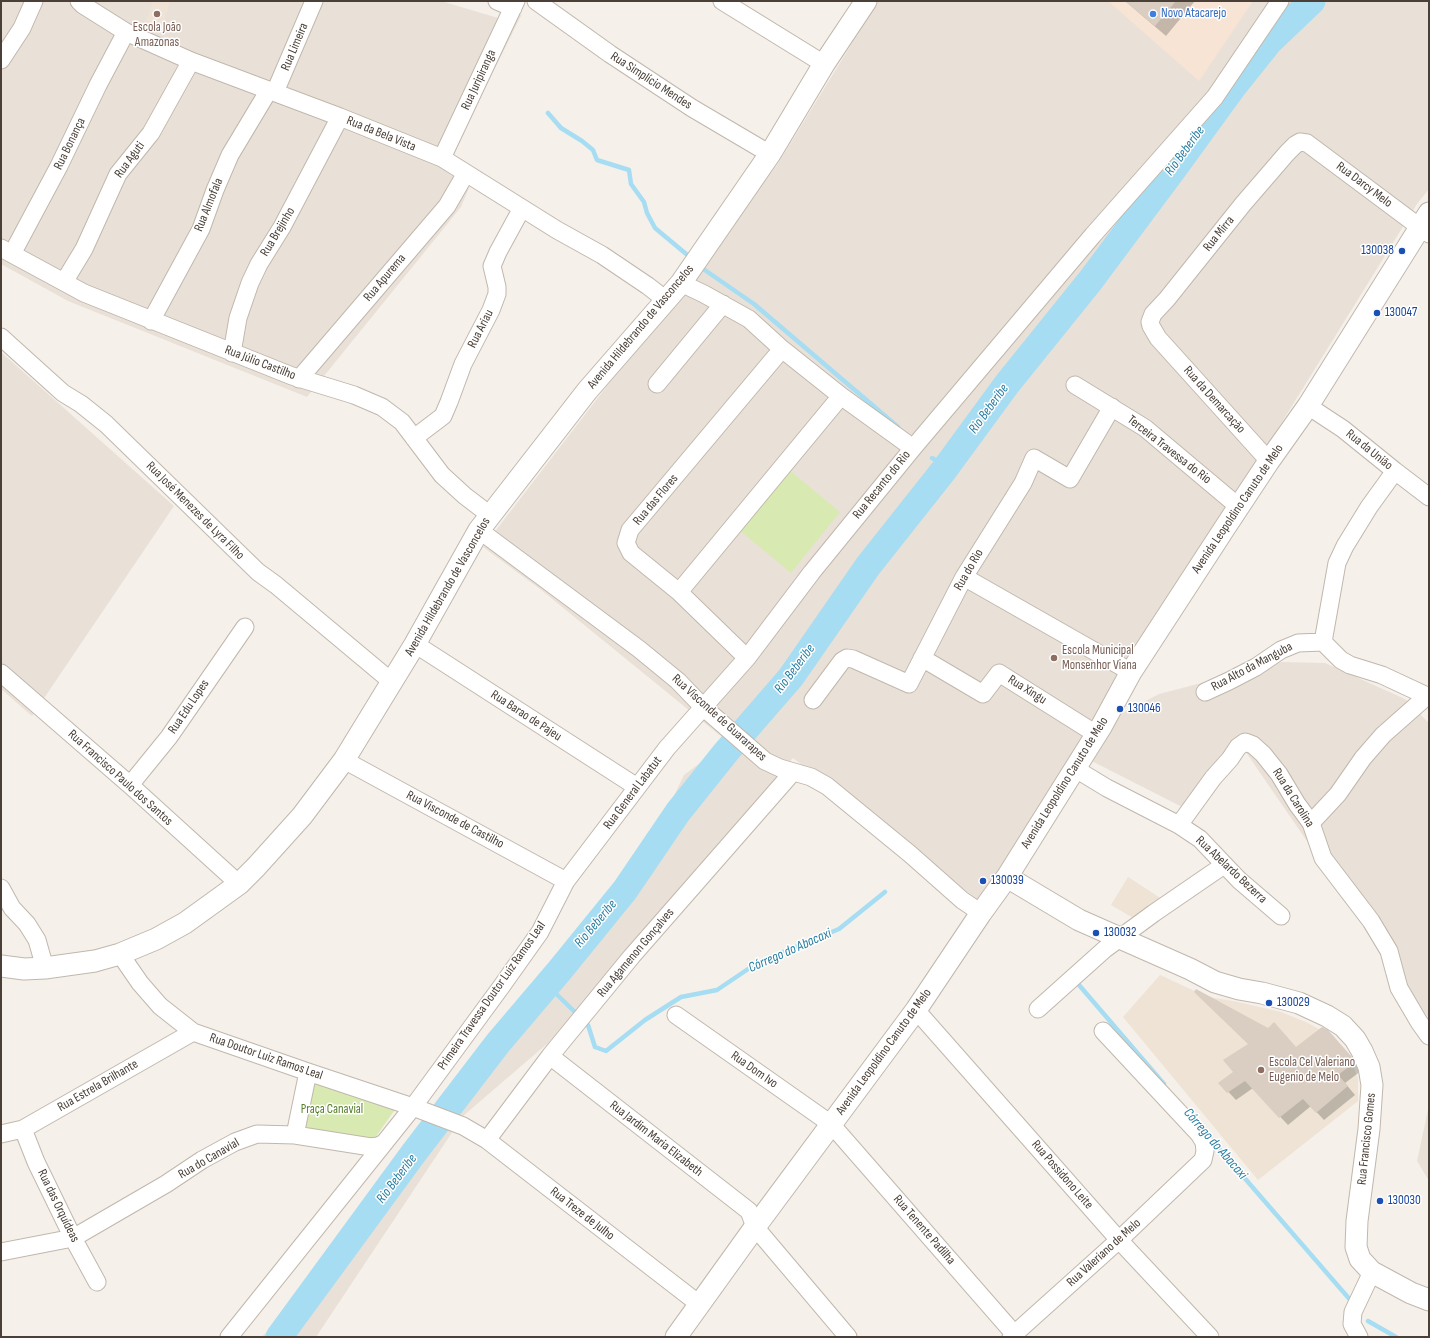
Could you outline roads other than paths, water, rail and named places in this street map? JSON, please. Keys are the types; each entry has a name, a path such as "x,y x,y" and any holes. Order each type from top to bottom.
{"street":[{"path":"1,60 22,28 34,1"},
{"name":"Rua da Bela Vista","path":"79,1 126,32 191,61 340,117 442,158 557,230 602,255 666,300"},
{"name":"Rua Limeira","path":"272,91 314,1"},
{"path":"497,1 515,4"},
{"name":"Rua Simplício Mendes","path":"536,1 610,54 692,108 770,154"},
{"path":"722,1 824,64"},
{"name":"Avenida Hildebrando de Vasconcelos","path":"1,966 24,969 45,968 95,961 120,954 156,939 185,923 239,884 256,868 302,816 344,760 415,644 484,523 587,391 666,300 690,269 770,154 824,64 866,1"},
{"path":"913,448 1094,235 1215,97 1280,1"},
{"name":"Rua Juripiranga","path":"442,158 515,4"},
{"name":"Rua Bonança","path":"6,251 52,179 126,32"},
{"name":"Rua Aguti","path":"64,282 84,249 118,174 151,133 191,61"},
{"name":"Rua Almofala","path":"151,320 200,229 230,155 272,91"},
{"name":"Rua Brejinho","path":"232,353 238,318 250,283 259,264 285,221 340,117"},
{"name":"Rua Mirra","path":"1158,338 1150,322 1153,314 1287,153 1300,142 1307,143"},
{"name":"Rua Darcy Melo","path":"1307,143 1426,225"},
{"name":"Rua Apurema","path":"299,379 447,206 466,173"},
{"name":"Rua Ariau","path":"414,438 443,416 463,364 491,310 497,294 492,266 522,208"},
{"name":"Avenida Leopoldino Canuto de Melo","path":"676,1337 755,1227 916,1010 1007,877 1096,734 1131,672 1269,461 1308,406 1426,225"},
{"name":"Rua Júlio Castilho","path":"6,251 84,293 299,379 354,395 382,407 402,422 442,475 465,496 484,523"},
{"name":"Rua Recanto do Rio","path":"690,269 723,304 749,319 782,349 842,396 913,448 812,572 747,658 703,707"},
{"path":"657,384 723,304"},
{"name":"Rua José Menezes de Lyra Filho","path":"1,337 64,393 82,404 106,424 258,572 276,585 392,682"},
{"name":"Rua da Demarcação","path":"1158,338 1269,461"},
{"name":"Rua das Flores","path":"747,658 679,592 631,553 626,543 630,530 782,349"},
{"name":"Terceira Travessa do Rio","path":"1075,385 1145,428 1239,507"},
{"path":"679,592 842,396"},
{"name":"Rua da União","path":"1308,406 1343,429 1429,497"},
{"name":"Rua do Rio","path":"813,700 842,661 847,658 853,659 909,684 964,577 1023,483 1034,458 1070,479 1112,407"},
{"path":"1311,823 1338,794 1383,735 1428,696 1382,675 1350,665 1341,660 1323,642 1337,563 1345,546 1369,507 1395,471"},
{"name":"Rua Visconde de Guararapes","path":"484,523 686,688 703,707 765,761 780,768 820,781 910,854 962,900 981,913"},
{"path":"964,577 1131,672"},
{"name":"Rua Edu Lopes","path":"130,785 169,737 245,628"},
{"name":"Rua Alto da Manguba","path":"1205,692 1256,667 1281,650 1298,643 1323,642"},
{"name":"Rua Barao de Pajeu","path":"415,644 637,787"},
{"name":"Rua Xingu","path":"922,658 983,694 999,673 1096,734"},
{"name":"Rua Francisco Paulo dos Santos","path":"1,673 130,785 239,884"},
{"name":"Rua General Labatut","path":"566,881 667,748 703,707"},
{"name":"Rua da Carolina","path":"1179,825 1213,778 1230,759 1238,747 1245,742 1253,745 1280,774 1297,804 1311,823 1323,858 1371,921 1389,951 1399,988 1429,1036"},
{"name":"Rua Visconde de Castilho","path":"344,760 566,881"},
{"name":"Rua Abelardo Bezerra","path":"1074,768 1107,788 1179,825 1200,839 1239,880 1281,916"},
{"name":"Rua Agamenon Gonçalves","path":"487,1140 550,1056 587,1010 632,956 793,772"},
{"path":"1038,1009 1097,956 1120,938 1224,865"},
{"name":"Rua Francisco Gomes","path":"1007,877 1072,917 1215,982 1299,1003 1327,1016 1343,1026 1355,1038 1369,1067 1372,1085 1369,1129 1357,1221 1356,1247 1360,1259 1372,1272 1411,1293 1429,1300"},
{"name":"Primeira Travessa Doutor Luiz Ramos Leal","path":"413,1107 540,932 566,881"},
{"path":"1,888 12,908 27,924 37,940 45,968"},
{"name":"Rua Doutor Luiz Ramos Leal","path":"120,954 140,983 160,1006 193,1032 413,1107 463,1126"},
{"name":"Rua Possidono Leite","path":"916,1010 1119,1240 1210,1337"},
{"name":"Rua Dom Ivo","path":"676,1015 831,1124"},
{"name":"Rua Estrela Brilhante","path":"1,1134 22,1129 193,1032"},
{"name":"Rua Valeriano de Melo","path":"1014,1336 1119,1240 1203,1160 1205,1151 1204,1142 1199,1134 1103,1032"},
{"name":"Rua Jardim Maria Elizabeth","path":"550,1056 748,1211 755,1227 848,1337"},
{"path":"295,1135 308,1072"},
{"path":"228,1337 413,1107"},
{"name":"Rua Tenente Padilha","path":"831,1124 1014,1336"},
{"name":"Rua Treze de Julho","path":"463,1126 487,1140 699,1304"},
{"name":"Rua das Orquídeas","path":"22,1129 36,1162 73,1238 97,1282"},
{"name":"Rua do Canavial","path":"1,1252 73,1238 166,1184 202,1160 235,1142 257,1134 295,1135 371,1147 384,1143"},
{"path":"1359,1337 1352,1324 1353,1312 1372,1272"}],"waterway":[{"name":"Rio Beberibe","path":"279,1337 413,1154 498,1043 625,890 678,812 726,752 791,677 868,566 944,470 1007,384 1090,281 1233,87 1269,42 1312,1"},
{"path":"548,113 561,128 593,150 597,160 629,170 631,184 644,202 647,213 655,228 691,258"},
{"path":"699,266 754,304 898,427"},
{"path":"932,458 947,466"},
{"name":"Córrego do Abacaxi","path":"583,1020 588,1025 595,1047 606,1051 645,1020 681,997 717,990 757,963 839,929 885,892"},
{"name":"Córrego do Abacaxi","path":"547,985 578,1015"},
{"name":"Córrego do Abacaxi","path":"1079,985 1164,1084"},
{"name":"Córrego do Abacaxi","path":"1209,1137 1352,1302"},
{"name":"Córrego do Abacaxi","path":"1368,1321 1396,1337"}],"place":[{"name":"Escola João Amazonas","path":"157,14"},
{"name":"Novo Atacarejo","path":"1153,14"},
{"name":"130038","path":"1402,251"},
{"name":"130047","path":"1377,313"},
{"name":"Escola Municipal Monsenhor Viana","path":"1054,658"},
{"name":"130046","path":"1120,709"},
{"name":"130039","path":"983,881"},
{"name":"130032","path":"1096,933"},
{"name":"130029","path":"1269,1003"},
{"name":"Escola Cel Valeriano Eugenio de Melo","path":"1261,1070"},
{"name":"130030","path":"1380,1201"}],"park label":[{"name":"Praça Canavial","path":"332,1110"}]}
